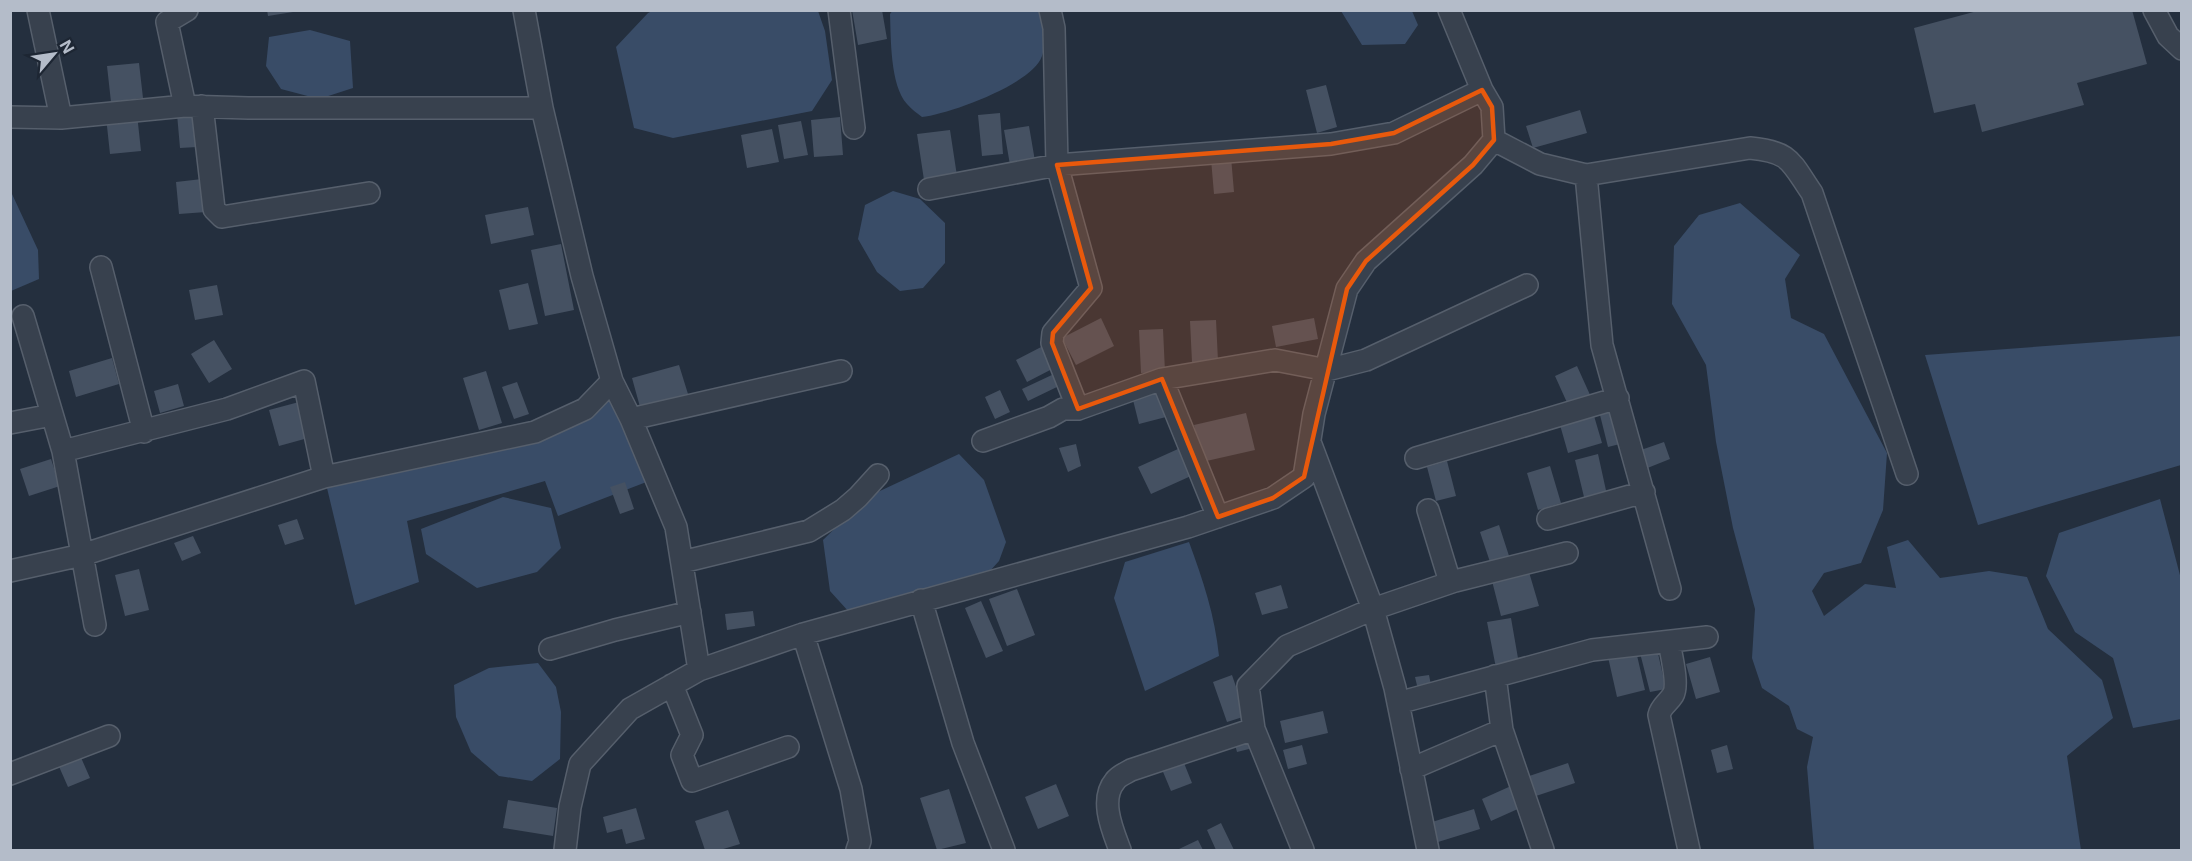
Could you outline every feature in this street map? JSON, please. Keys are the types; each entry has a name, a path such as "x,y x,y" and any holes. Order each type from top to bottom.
{"street":[{"path":"38,10 61,118"},
{"path":"187,10 167,22 194,106 214,209 222,217 369,194"},
{"path":"524,10 542,108 582,276 612,381 631,419 676,527 699,670"},
{"path":"840,10 854,128"},
{"path":"1050,10 1054,28 1057,165 1091,288 1053,333 1052,343 1078,409"},
{"path":"565,850 570,807 580,764 630,709 699,670 803,634 1218,517 1273,498 1304,477 1314,414 1347,289 1366,261 1473,165 1494,140 1492,107 1482,90 1449,10"},
{"path":"2154,10 2168,36 2181,49"},
{"path":"929,189 1057,165 1330,144 1394,133 1482,90"},
{"path":"10,117 61,118 194,106 542,108"},
{"path":"1494,140 1540,164 1586,175 1750,148 1770,150 1788,158 1812,193 1907,474"},
{"path":"1586,175 1602,345 1670,589"},
{"path":"101,267 144,432"},
{"path":"983,441 1049,417 1063,409 1078,409 1162,379 1275,360 1327,370 1366,360 1527,285"},
{"path":"23,315 63,451 95,625"},
{"path":"631,419 842,371"},
{"path":"1162,379 1218,517"},
{"path":"63,451 227,409 304,381 324,477"},
{"path":"10,571 82,555 324,477 535,432 585,409 612,381"},
{"path":"1416,458 1618,398"},
{"path":"10,423 52,415"},
{"path":"1310,442 1373,609 1398,703 1428,850"},
{"path":"682,562 808,531 843,510 878,475"},
{"path":"1548,519 1644,492"},
{"path":"1428,510 1450,582"},
{"path":"1303,850 1254,729 1248,686 1287,646 1373,609 1450,582 1567,553"},
{"path":"921,600 963,743 1004,850"},
{"path":"550,649 690,612"},
{"path":"803,634 851,789 860,841 856,850"},
{"path":"1398,703 1592,650 1707,638"},
{"path":"1669,642 1675,687 1673,694 1660,709 1659,715 1689,850"},
{"path":"1495,676 1502,730 1543,850"},
{"path":"672,686 692,735 682,755 692,781 789,747"},
{"path":"1120,850 1108,812 1108,795 1115,780 1131,770 1254,729"},
{"path":"1411,769 1502,730"},
{"path":"10,774 109,736"}],"highlighted area":[{"path":"1482,90 1492,107 1494,140 1473,165 1366,261 1347,289 1304,477 1273,498 1218,517 1162,379 1078,409 1052,343 1053,333 1091,288 1057,165 1331,144 1394,133"}],"water":[{"path":"654,10 818,11 825,31 832,80 812,111 673,138 634,128 616,47 648,13"},
{"path":"893,10 1044,11 1044,51 1035,67 1007,87 969,104 922,117 901,96 894,74 890,14"},
{"path":"1341,11 1412,11 1418,25 1405,44 1362,45"},
{"path":"310,30 350,41 353,88 319,99 281,89 266,66 269,37"},
{"path":"893,191 920,199 945,223 945,263 923,288 900,291 877,272 858,239 865,205"},
{"path":"11,194 38,250 39,279 11,291"},
{"path":"1740,203 1800,255 1785,279 1791,318 1824,334 1887,453 1883,510 1861,563 1824,573 1812,591 1824,616 1865,584 1896,588 1887,547 1908,540 1940,578 1989,571 2027,577 2048,629 2102,680 2113,718 2067,756 2081,850 1814,850 1807,767 1813,737 1797,729 1789,706 1762,688 1752,658 1755,609 1733,528 1716,442 1706,365 1672,304 1674,246 1699,215"},
{"path":"2181,336 2181,465 1978,525 1925,355"},
{"path":"611,393 649,481 558,516 545,481 407,521 419,582 355,605 327,488 516,442"},
{"path":"959,454 984,480 1006,542 999,561 989,572 849,612 830,591 823,540 867,497"},
{"path":"503,497 551,508 561,548 537,572 477,588 426,554 421,529"},
{"path":"2160,499 2181,579 2181,719 2133,728 2113,658 2075,632 2046,576 2059,533"},
{"path":"1189,542 1208,598 1219,656 1145,691 1114,598 1125,562"},
{"path":"538,663 556,687 561,712 560,759 532,781 499,776 471,752 456,717 454,685 489,668"}],"building":[{"path":"267,10 293,10 293,12 268,16"},
{"path":"852,10 882,10 887,39 858,45"},
{"path":"1981,10 2132,10 2147,64 2077,83 2084,105 1982,132 1975,104 1934,113 1914,28"},
{"path":"139,63 143,98 111,102 107,66"},
{"path":"1326,85 1337,127 1317,133 1306,90"},
{"path":"1580,110 1587,133 1533,148 1526,126"},
{"path":"194,112 197,147 180,148 177,114"},
{"path":"1000,113 1003,154 982,156 978,115"},
{"path":"137,114 141,151 110,154 106,117"},
{"path":"840,117 843,155 814,157 811,120"},
{"path":"801,121 808,155 784,159 778,125"},
{"path":"1029,126 1035,161 1010,165 1004,130"},
{"path":"772,129 779,162 747,168 741,135"},
{"path":"950,130 957,176 924,180 917,134"},
{"path":"1231,157 1234,192 1214,194 1211,159"},
{"path":"202,179 206,212 179,214 176,182"},
{"path":"528,207 534,235 491,244 485,215"},
{"path":"561,244 574,310 545,316 531,250"},
{"path":"528,283 538,324 509,330 499,290"},
{"path":"217,285 223,315 195,320 189,290"},
{"path":"1101,318 1114,346 1076,365 1062,338"},
{"path":"1314,318 1318,339 1276,347 1272,326"},
{"path":"1216,320 1218,361 1192,362 1190,321"},
{"path":"1163,329 1165,372 1141,373 1139,330"},
{"path":"214,340 232,369 209,383 191,354"},
{"path":"1045,345 1056,367 1027,382 1016,360"},
{"path":"112,358 119,384 76,397 69,371"},
{"path":"679,365 688,394 640,407 632,378"},
{"path":"1577,366 1591,397 1569,407 1555,376"},
{"path":"486,371 502,423 479,430 463,378"},
{"path":"1054,374 1059,386 1028,401 1022,389"},
{"path":"517,382 529,414 514,419 502,387"},
{"path":"178,384 184,406 160,413 154,391"},
{"path":"1159,389 1166,417 1139,424 1132,396"},
{"path":"1000,390 1010,412 995,419 985,397"},
{"path":"299,402 308,438 279,446 269,410"},
{"path":"1615,403 1624,443 1608,447 1598,407"},
{"path":"1592,409 1602,443 1568,453 1558,418"},
{"path":"1246,413 1255,450 1202,462 1194,425"},
{"path":"1664,442 1670,459 1645,469 1638,451"},
{"path":"1076,444 1081,466 1068,472 1059,448"},
{"path":"1178,449 1191,476 1151,494 1138,467"},
{"path":"1598,454 1607,495 1585,501 1575,460"},
{"path":"51,459 60,486 29,496 20,469"},
{"path":"1447,461 1456,496 1436,501 1427,467"},
{"path":"1550,466 1561,503 1538,510 1527,473"},
{"path":"625,482 634,509 620,514 610,487"},
{"path":"297,519 304,539 285,545 278,525"},
{"path":"1499,525 1510,559 1491,565 1480,532"},
{"path":"193,536 201,553 182,561 174,543"},
{"path":"139,569 149,610 125,616 115,575"},
{"path":"1529,572 1539,606 1501,616 1492,581"},
{"path":"1281,585 1288,608 1262,615 1255,593"},
{"path":"1017,589 1035,635 1007,646 989,599"},
{"path":"981,601 1003,651 986,658 965,608"},
{"path":"753,611 755,626 727,630 725,614"},
{"path":"1511,618 1519,664 1496,668 1487,622"},
{"path":"1657,649 1666,689 1650,692 1640,653"},
{"path":"1636,651 1645,690 1617,697 1608,657"},
{"path":"1710,657 1720,692 1696,699 1686,664"},
{"path":"1232,675 1246,716 1227,722 1213,682"},
{"path":"1429,675 1433,695 1420,698 1415,677"},
{"path":"1323,711 1328,733 1285,743 1280,721"},
{"path":"1253,735 1257,747 1237,752 1234,741"},
{"path":"1302,745 1307,764 1288,769 1283,750"},
{"path":"1727,745 1733,769 1717,773 1711,750"},
{"path":"79,753 90,778 68,787 57,762"},
{"path":"1182,758 1192,783 1171,791 1161,767"},
{"path":"1568,763 1575,783 1530,798 1523,778"},
{"path":"1056,784 1069,816 1038,829 1025,797"},
{"path":"1511,786 1520,808 1491,821 1482,799"},
{"path":"949,789 966,843 937,850 920,798"},
{"path":"508,800 557,808 553,836 503,828"},
{"path":"636,808 645,839 626,844 622,829 607,833 603,817"},
{"path":"1474,809 1480,829 1438,842 1432,822"},
{"path":"728,810 740,844 720,850 705,850 695,821"},
{"path":"1221,823 1234,850 1216,850 1207,830"},
{"path":"1198,840 1203,850 1179,849"}]}
